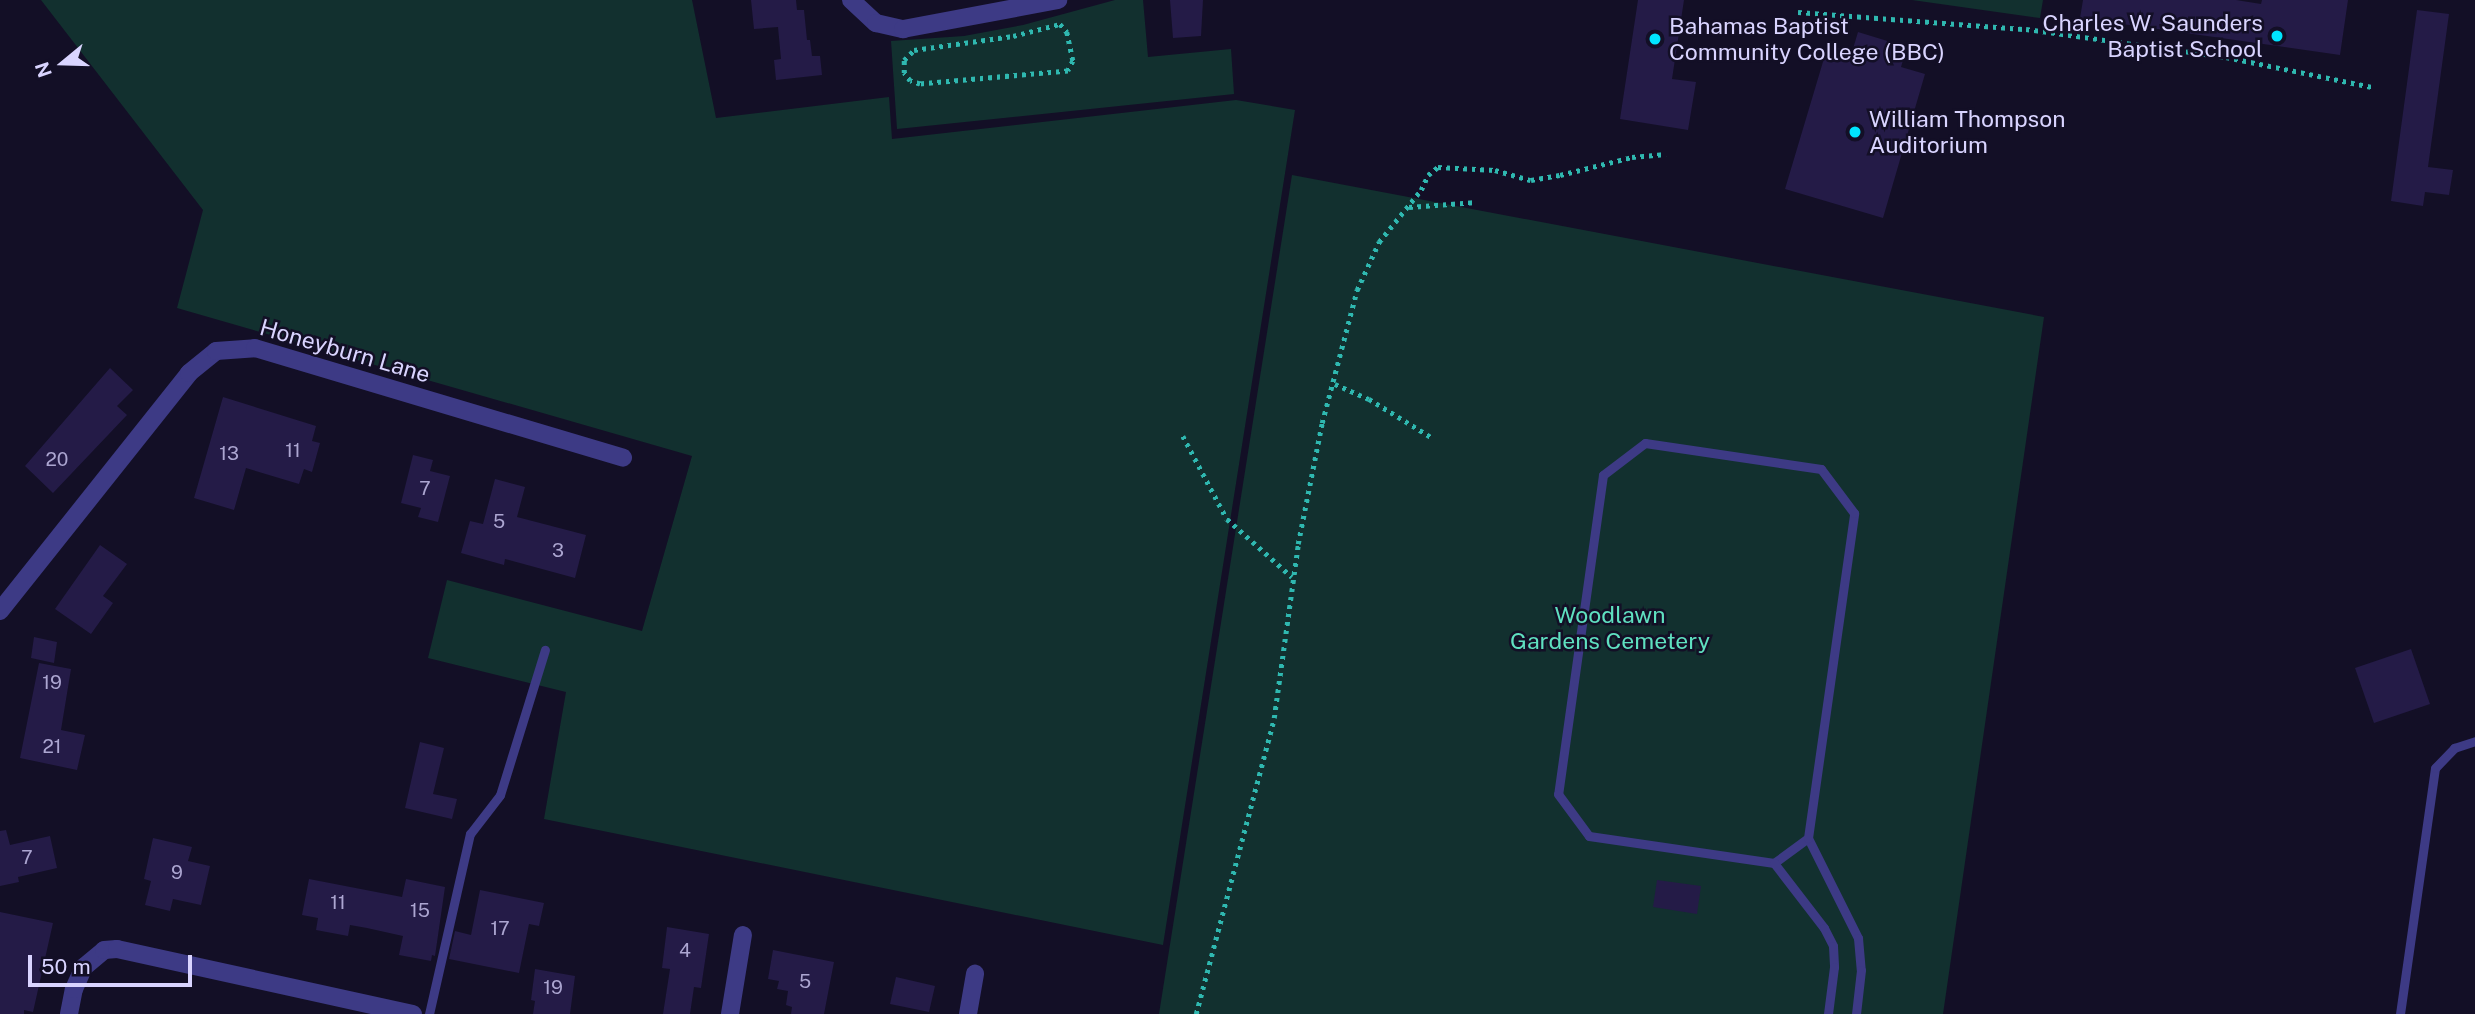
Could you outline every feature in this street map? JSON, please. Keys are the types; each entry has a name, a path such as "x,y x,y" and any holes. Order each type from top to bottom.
{"street":[{"path":"851,0 876,23 903,29 1058,0"},
{"name":"Honeyburn Lane","path":"0,611 190,373 202,360 216,351 255,348 623,457"},
{"path":"730,1014 743,935"},
{"path":"69,1014 74,989 84,967 104,950 117,949 413,1014"},
{"path":"968,1014 975,974"}],"lane":[{"path":"1828,1014 1834,967 1833,946 1824,928 1774,863 1589,836 1558,794 1603,475 1645,443 1821,469 1854,513 1808,838 1858,938 1861,970 1856,1014"},
{"path":"429,1014 470,834 500,795 545,650"},
{"path":"2400,1014 2435,768 2454,748 2475,741"},
{"path":"1774,863 1808,838"}],"path":[{"path":"1798,12 2039,30 2226,57 2372,88"},
{"path":"1060,24 1067,32 1073,61 1071,69 1065,71 919,85 907,78 903,66 908,54 918,49 1013,36 1060,24"},
{"path":"1196,1014 1274,718 1293,578 1322,424 1335,384 1357,290 1379,242 1408,207 1428,175 1438,167 1495,170 1531,180 1560,176 1632,157 1666,154"},
{"path":"1408,207 1477,202"},
{"path":"1335,384 1368,400 1431,438"},
{"path":"1183,436 1227,519 1293,578"}],"green space":[{"path":"41,0 692,0 716,118 889,97 892,139 1236,100 1295,110 1163,945 544,819 566,692 428,658 447,580 642,631 692,456 177,308 203,210"},
{"path":"1115,0 1143,0 1148,57 1231,49 1234,94 897,129 891,41 964,36 1023,25"},
{"path":"1912,0 2043,0 2040,18"},
{"name":"Woodlawn Gardens Cemetery","path":"1292,175 2044,317 1943,1014 1159,1014"}],"building":[{"path":"751,0 796,0 797,10 804,10 807,40 810,40 812,56 820,56 822,75 776,80 774,60 781,59 778,27 754,29"},
{"path":"1170,0 1203,0 1201,36 1173,38"},
{"name":"Bahamas Baptist Community College (BBC)","path":"1638,0 1684,0 1672,79 1696,82 1688,130 1620,119"},
{"name":"Charles W. Saunders Baptist School","path":"2083,0 2236,0 2261,4 2262,0 2348,0 2340,55 2080,18"},
{"path":"2417,10 2449,14 2428,167 2453,170 2449,195 2425,192 2423,206 2391,201"},
{"name":"William Thompson Auditorium","path":"1858,32 1907,47 1901,67 1925,74 1883,218 1785,189 1828,45 1852,52"},
{"path":"110,368 133,390 117,406 127,415 53,493 25,466"},
{"path":"223,397 316,426 312,441 320,443 312,472 304,469 299,484 246,468 234,510 194,498"},
{"path":"413,455 433,460 430,471 450,476 438,522 418,517 421,508 401,503"},
{"path":"495,479 525,487 517,517 586,535 575,578 505,559 504,565 461,553 470,521 483,524"},
{"path":"100,545 127,564 103,596 113,603 91,634 55,609"},
{"path":"34,637 57,642 54,663 31,658"},
{"path":"2411,649 2430,704 2374,723 2355,668"},
{"path":"39,663 71,669 61,730 85,735 77,770 20,758"},
{"path":"420,742 444,748 433,794 457,799 452,819 405,808"},
{"path":"6,830 10,845 50,836 57,868 18,877 19,882 0,886 0,831"},
{"path":"153,838 192,847 188,861 210,866 201,905 173,899 170,911 145,905 151,881 144,879"},
{"path":"309,879 402,897 406,879 445,887 435,956 432,955 431,961 399,955 403,936 367,928 350,925 348,936 316,930 318,918 302,915"},
{"path":"1657,880 1701,886 1697,914 1653,907"},
{"path":"480,890 544,903 539,926 529,924 519,973 449,959 455,931 471,935"},
{"path":"0,912 53,923 33,1012 24,1010 24,1014 0,1014"},
{"path":"667,927 709,934 701,988 694,987 690,1014 663,1014 670,969 662,968"},
{"path":"773,950 834,962 824,1014 791,1014 792,1007 786,1005 788,991 777,989 779,981 768,979"},
{"path":"535,969 575,976 570,1014 533,1014 535,1001 531,1000"},
{"path":"896,977 935,986 929,1012 890,1004"}],"place":[{"name":"Charles W. Saunders Baptist School","path":"2277,36"},
{"name":"Bahamas Baptist Community College (BBC)","path":"1655,39"},
{"name":"William Thompson Auditorium","path":"1855,132"}]}
